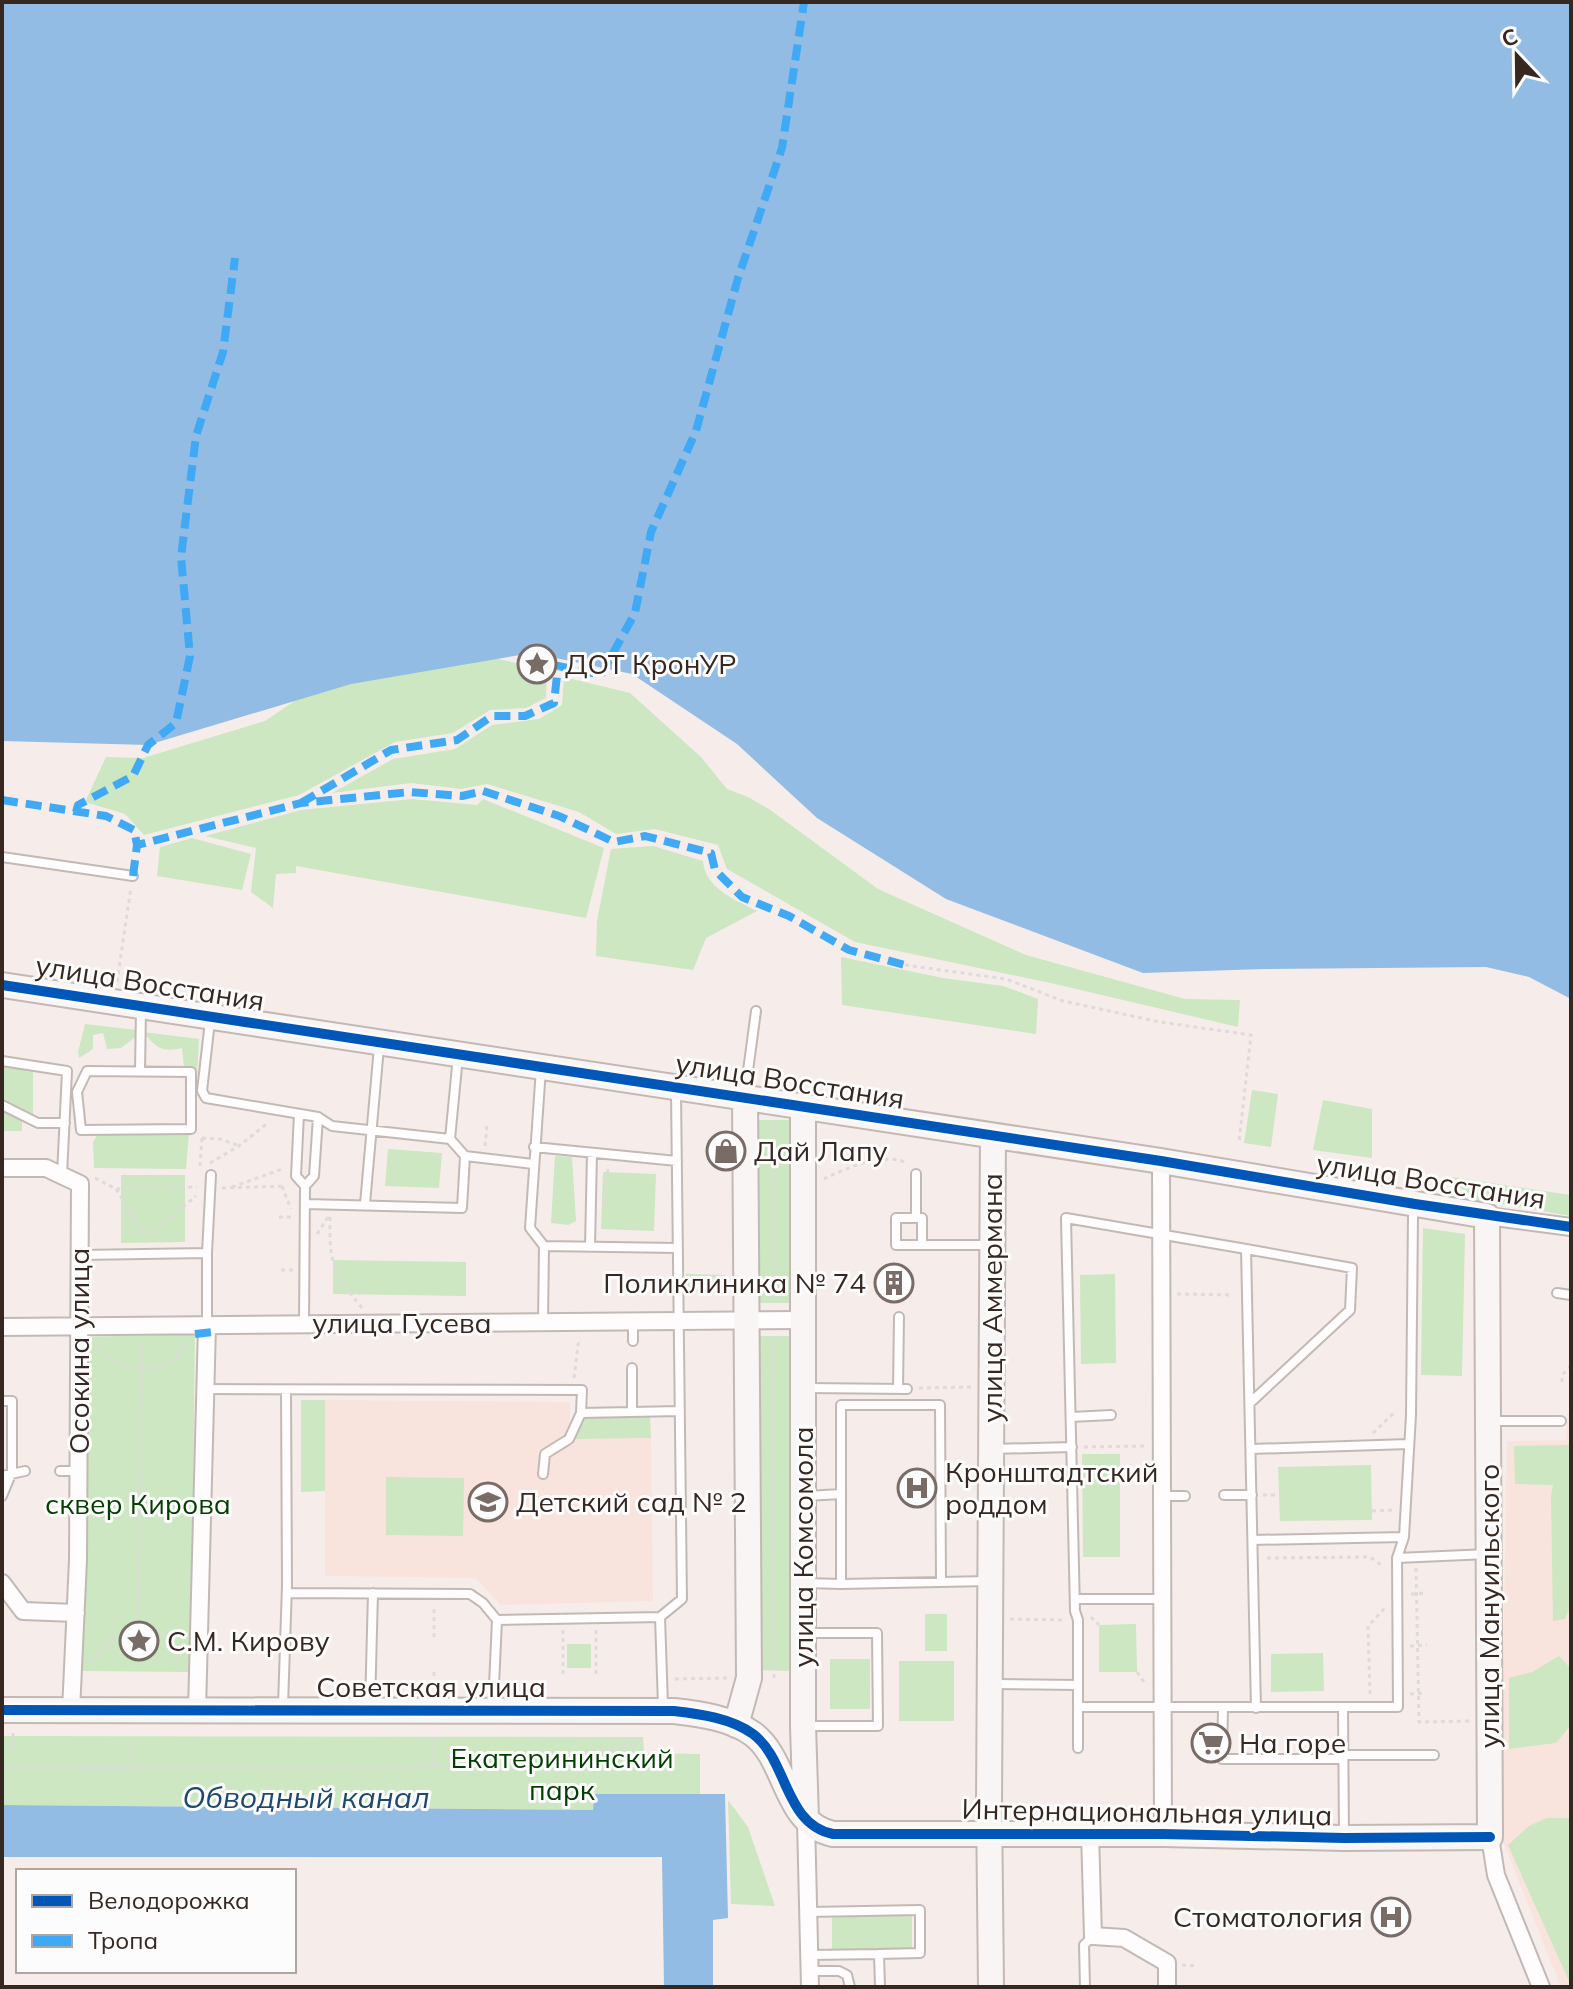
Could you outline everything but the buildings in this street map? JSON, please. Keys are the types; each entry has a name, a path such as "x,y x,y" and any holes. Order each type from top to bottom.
{"street":[{"name":"улица Восстания","path":"2,985 1161,1161 1487,1216 1571,1227"},
{"name":"улица Комсомола","path":"736,1725 749,1678 745,1098"},
{"name":"улица Комсомола","path":"803,1107 803,1726 810,1971"},
{"name":"улица Аммермана","path":"991,1987 989,1684 993,1136"},
{"path":"1161,1161 1163,1834"},
{"path":"2,1168 46,1168 62,1175"},
{"name":"Осокина улица","path":"62,1175 80,1184 76,1613 71,1711"},
{"name":"улица Мануильского","path":"1487,1216 1490,1837 1496,1875 1541,1987"},
{"name":"улица Гусева","path":"2,1327 803,1320"},
{"path":"197,1711 207,1325"},
{"path":"2,1583 23,1611 76,1613"},
{"name":"Советская улица","path":"8,1720 71,1711 663,1711 701,1715 736,1725 764,1744 806,1821"},
{"name":"Интернациональная улица","path":"806,1821 818,1830 833,1834 1490,1837"},
{"path":"1090,1833 1093,1936 1124,1938 1167,1963 1167,1987"}],"lane":[{"path":"2,857 133,876"},
{"path":"140,1071 141,1006"},
{"path":"745,1098 756,1011"},
{"path":"211,1016 202,1091 206,1098 318,1117 332,1126 450,1139 465,1156 533,1164"},
{"path":"365,1204 379,1042"},
{"path":"450,1139 458,1054"},
{"path":"2,1061 67,1071 62,1175"},
{"path":"541,1067 530,1228 544,1246 543,1322"},
{"path":"87,1071 140,1071 191,1072 191,1129 81,1130 77,1092 87,1071"},
{"path":"497,1620 660,1617 682,1599 676,1087"},
{"path":"2,1105 38,1123 65,1123"},
{"path":"65,1111 79,1109"},
{"path":"299,1114 296,1176 305,1186 306,1204 304,1324"},
{"path":"305,1186 314,1176 318,1117"},
{"path":"534,1147 677,1161"},
{"path":"590,1247 592,1153"},
{"path":"306,1204 462,1208 465,1156"},
{"path":"914,1173 916,1218"},
{"path":"207,1325 211,1175"},
{"path":"1078,1707 1398,1707 1397,1558 1404,1537 1409,1444 1413,1216"},
{"path":"922,1245 922,1218 896,1218 896,1245 922,1245 992,1245"},
{"path":"1078,1748 1078,1620 1075,1611 1066,1218 1352,1268 1350,1310 1250,1403"},
{"path":"544,1246 677,1248"},
{"path":"1246,1249 1256,1708"},
{"path":"80,1255 207,1253"},
{"path":"1557,1293 1571,1295"},
{"path":"803,1388 903,1389 899,1317"},
{"path":"633,1321 633,1341"},
{"path":"632,1368 632,1412"},
{"path":"206,1389 582,1390 581,1413 569,1439 545,1454 543,1474"},
{"path":"282,1711 287,1593 286,1390"},
{"path":"2,1401 12,1401 12,1472 2,1496"},
{"path":"841,1584 841,1405 940,1405 941,1582"},
{"path":"581,1413 680,1411"},
{"path":"1071,1417 1111,1415"},
{"path":"1488,1421 1561,1421"},
{"path":"1251,1449 1409,1444"},
{"path":"991,1449 1072,1447"},
{"path":"2,1476 25,1471"},
{"path":"60,1471 78,1471"},
{"path":"803,1496 841,1494"},
{"path":"1224,1495 1252,1495"},
{"path":"1162,1496 1185,1496"},
{"path":"1253,1540 1404,1537"},
{"path":"1397,1558 1488,1554"},
{"path":"803,1583 990,1581"},
{"path":"287,1593 470,1594 483,1603 497,1620 493,1711"},
{"path":"370,1711 373,1593"},
{"path":"1075,1599 1162,1599"},
{"path":"660,1617 663,1711"},
{"path":"803,1633 877,1633 878,1726 803,1726"},
{"path":"989,1684 1078,1685"},
{"path":"1223,1708 1222,1759 1434,1755"},
{"path":"1343,1708 1344,1838"},
{"path":"809,1912 920,1910 920,1953 879,1954 810,1971"},
{"path":"1085,1987 1084,1945 1093,1936"},
{"path":"879,1954 880,1987"},
{"path":"810,1971 839,1971 847,1975 850,1987"}],"path":[{"path":"114,1002 130,896"},
{"path":"905,965 1006,979 1063,1001 1160,1022 1251,1035 1239,1142"},
{"path":"200,1169 239,1146 282,1111"},
{"path":"774,1113 774,1678"},
{"path":"483,1158 487,1126"},
{"path":"202,1138 220,1139 239,1146"},
{"path":"822,1180 845,1169 881,1159 906,1161 914,1173"},
{"path":"229,1188 296,1164"},
{"path":"199,1187 116,1189 146,1238 195,1199 199,1187 200,1178"},
{"path":"282,1186 295,1216"},
{"path":"211,1188 305,1186"},
{"path":"330,1204 329,1253 336,1273 374,1324"},
{"path":"1177,1294 1247,1296"},
{"path":"572,1389 580,1329"},
{"path":"92,1344 126,1369 142,1369 161,1367 176,1360 189,1343"},
{"path":"137,1622 142,1348"},
{"path":"1562,1382 1562,1375 1571,1366"},
{"path":"903,1389 992,1387"},
{"path":"1369,1436 1411,1398"},
{"path":"1072,1447 1162,1445"},
{"path":"1372,1511 1401,1510"},
{"path":"1268,1558 1341,1560 1370,1557 1393,1574"},
{"path":"1416,1557 1419,1722 1489,1721"},
{"path":"434,1594 434,1637"},
{"path":"1370,1704 1368,1626 1393,1599"},
{"path":"595,1618 596,1678"},
{"path":"563,1619 563,1678"},
{"path":"1027,1619 1067,1620"},
{"path":"137,1622 160,1633 182,1660"},
{"path":"89,1663 104,1646 137,1622"},
{"path":"434,1669 434,1676"},
{"path":"2,1756 13,1746 8,1720"},
{"path":"432,1737 433,1766"},
{"path":"132,1769 133,1738"},
{"path":"2,1768 531,1768 643,1742"}],"shaded area":[{"name":"Детский сад № 2","path":"325,1400 570,1402 570,1439 651,1438 653,1601 501,1605 475,1578 325,1576"},
{"path":"1567,1413 1571,1413 1571,1987 1561,1987 1500,1834 1507,1441 1566,1440"}],"green space":[{"path":"472,652 547,671 546,698 526,708 490,710 453,733 395,742 299,795 144,835 125,814 85,802 106,757 143,758 265,721 332,676"},
{"path":"564,677 630,693 701,757 727,789 769,809 878,889 1026,955 1185,999 1240,1000 1238,1027 855,942 727,869 718,845 655,829 616,834 579,812 487,784 461,789 411,783 332,793 393,759 455,749 492,725 539,719 562,705"},
{"path":"412,799 477,805 483,799 604,848 586,918 296,866 296,873 276,874 273,908 251,892 256,848 205,836 301,810"},
{"path":"192,838 251,854 242,890 157,876 160,847"},
{"path":"653,846 703,861 715,886 757,911 706,938 693,970 596,956 597,921 611,849"},
{"path":"841,957 943,978 1003,986 1038,999 1036,1034 842,1005"},
{"path":"85,1024 136,1030 138,1035 121,1048 107,1049 103,1033 93,1035 93,1049 79,1058"},
{"path":"143,1032 199,1039 197,1076 193,1070 184,1068 182,1048 160,1048"},
{"path":"2,1066 33,1070 33,1114 2,1099"},
{"path":"1252,1090 1278,1094 1271,1147 1244,1143"},
{"path":"1323,1100 1372,1109 1372,1158 1313,1150"},
{"path":"2,1111 22,1119 22,1131 2,1131"},
{"path":"756,1120 791,1120 791,1303 756,1303"},
{"path":"162,1123 189,1132 186,1169 94,1168 93,1142 104,1125"},
{"path":"388,1149 442,1153 439,1188 385,1186"},
{"path":"555,1156 572,1157 576,1221 568,1225 551,1223"},
{"path":"603,1172 656,1174 654,1231 601,1229"},
{"path":"121,1175 185,1175 185,1242 121,1243"},
{"path":"1445,1176 1571,1195 1571,1216 1477,1200"},
{"path":"1423,1228 1465,1234 1462,1376 1421,1375"},
{"path":"333,1260 466,1262 466,1296 333,1294"},
{"path":"686,1274 725,1275 725,1293 686,1292"},
{"path":"1115,1274 1116,1363 1081,1364 1080,1275"},
{"name":"сквер Кирова","path":"195,1334 191,1672 81,1671 83,1337"},
{"path":"756,1336 791,1336 792,1671 756,1670"},
{"path":"301,1400 325,1400 325,1491 301,1492"},
{"path":"650,1416 651,1438 575,1439 585,1418"},
{"path":"1571,1445 1571,1604 1565,1619 1553,1621 1553,1485 1515,1484 1514,1446"},
{"path":"1082,1454 1120,1454 1120,1557 1083,1557"},
{"path":"1371,1465 1372,1520 1280,1521 1278,1467"},
{"path":"386,1477 464,1478 463,1536 386,1535"},
{"path":"925,1614 947,1614 947,1651 925,1651"},
{"path":"1136,1624 1137,1672 1099,1672 1099,1625"},
{"path":"567,1644 591,1644 591,1668 567,1668"},
{"path":"1323,1653 1324,1691 1271,1692 1271,1654"},
{"path":"1559,1656 1571,1669 1571,1725 1556,1743 1509,1749 1509,1678 1532,1672"},
{"path":"830,1659 870,1659 870,1709 830,1709"},
{"path":"899,1661 954,1661 954,1721 899,1721"},
{"name":"Екатерининский парк","path":"2,1736 643,1737 644,1753 700,1754 700,1794 594,1794 593,1810 2,1805"},
{"path":"728,1800 748,1827 775,1906 731,1904"},
{"path":"1547,1818 1571,1818 1571,1981 1508,1845 1529,1826"},
{"path":"912,1915 912,1949 832,1950 832,1916"}],"water":[{"path":"2,2 1571,2 1571,999 1529,977 1486,967 1143,973 946,899 817,818 737,744 632,674 532,653 351,684 148,745 2,741"},
{"path":"594,1794 725,1794 728,1918 713,1920 713,1987 664,1987 662,1857 2,1857 2,1805 593,1810"}],"marked path":[{"path":"301,803 391,750 457,740 492,716 525,716 554,703 558,666 601,675 635,613 651,532 696,431 738,278 782,148 804,2"},
{"path":"76,812 78,805 133,776 148,745 176,723 190,656 181,557 196,436 223,352 235,258"},
{"path":"133,876 137,845 301,803 410,792 462,796 483,791 559,816 614,842 645,836 711,853 715,870 742,897 789,916 849,950 905,965"},
{"path":"2,800 106,816 134,830 137,845"},
{"path":"195,1334 213,1332"}],"cycle path":[{"path":"2,985 1161,1161 1571,1227"},
{"path":"2,1710 674,1711 725,1720 753,1734 773,1759 795,1805 805,1818 817,1828 833,1834 1490,1837"}],"place":[{"name":"ДОТ КронУР","path":"537,664"},
{"name":"Дай Лапу","path":"726,1151"},
{"name":"Поликлиника № 74","path":"894,1283"},
{"name":"Кронштадтский роддом","path":"917,1488"},
{"name":"Детский сад № 2","path":"488,1502"},
{"name":"С.М. Кирову","path":"139,1641"},
{"name":"На горе","path":"1211,1743"},
{"name":"Стоматология","path":"1391,1917"}],"water label":[{"name":"Обводный канал","path":"306,1798"}]}
